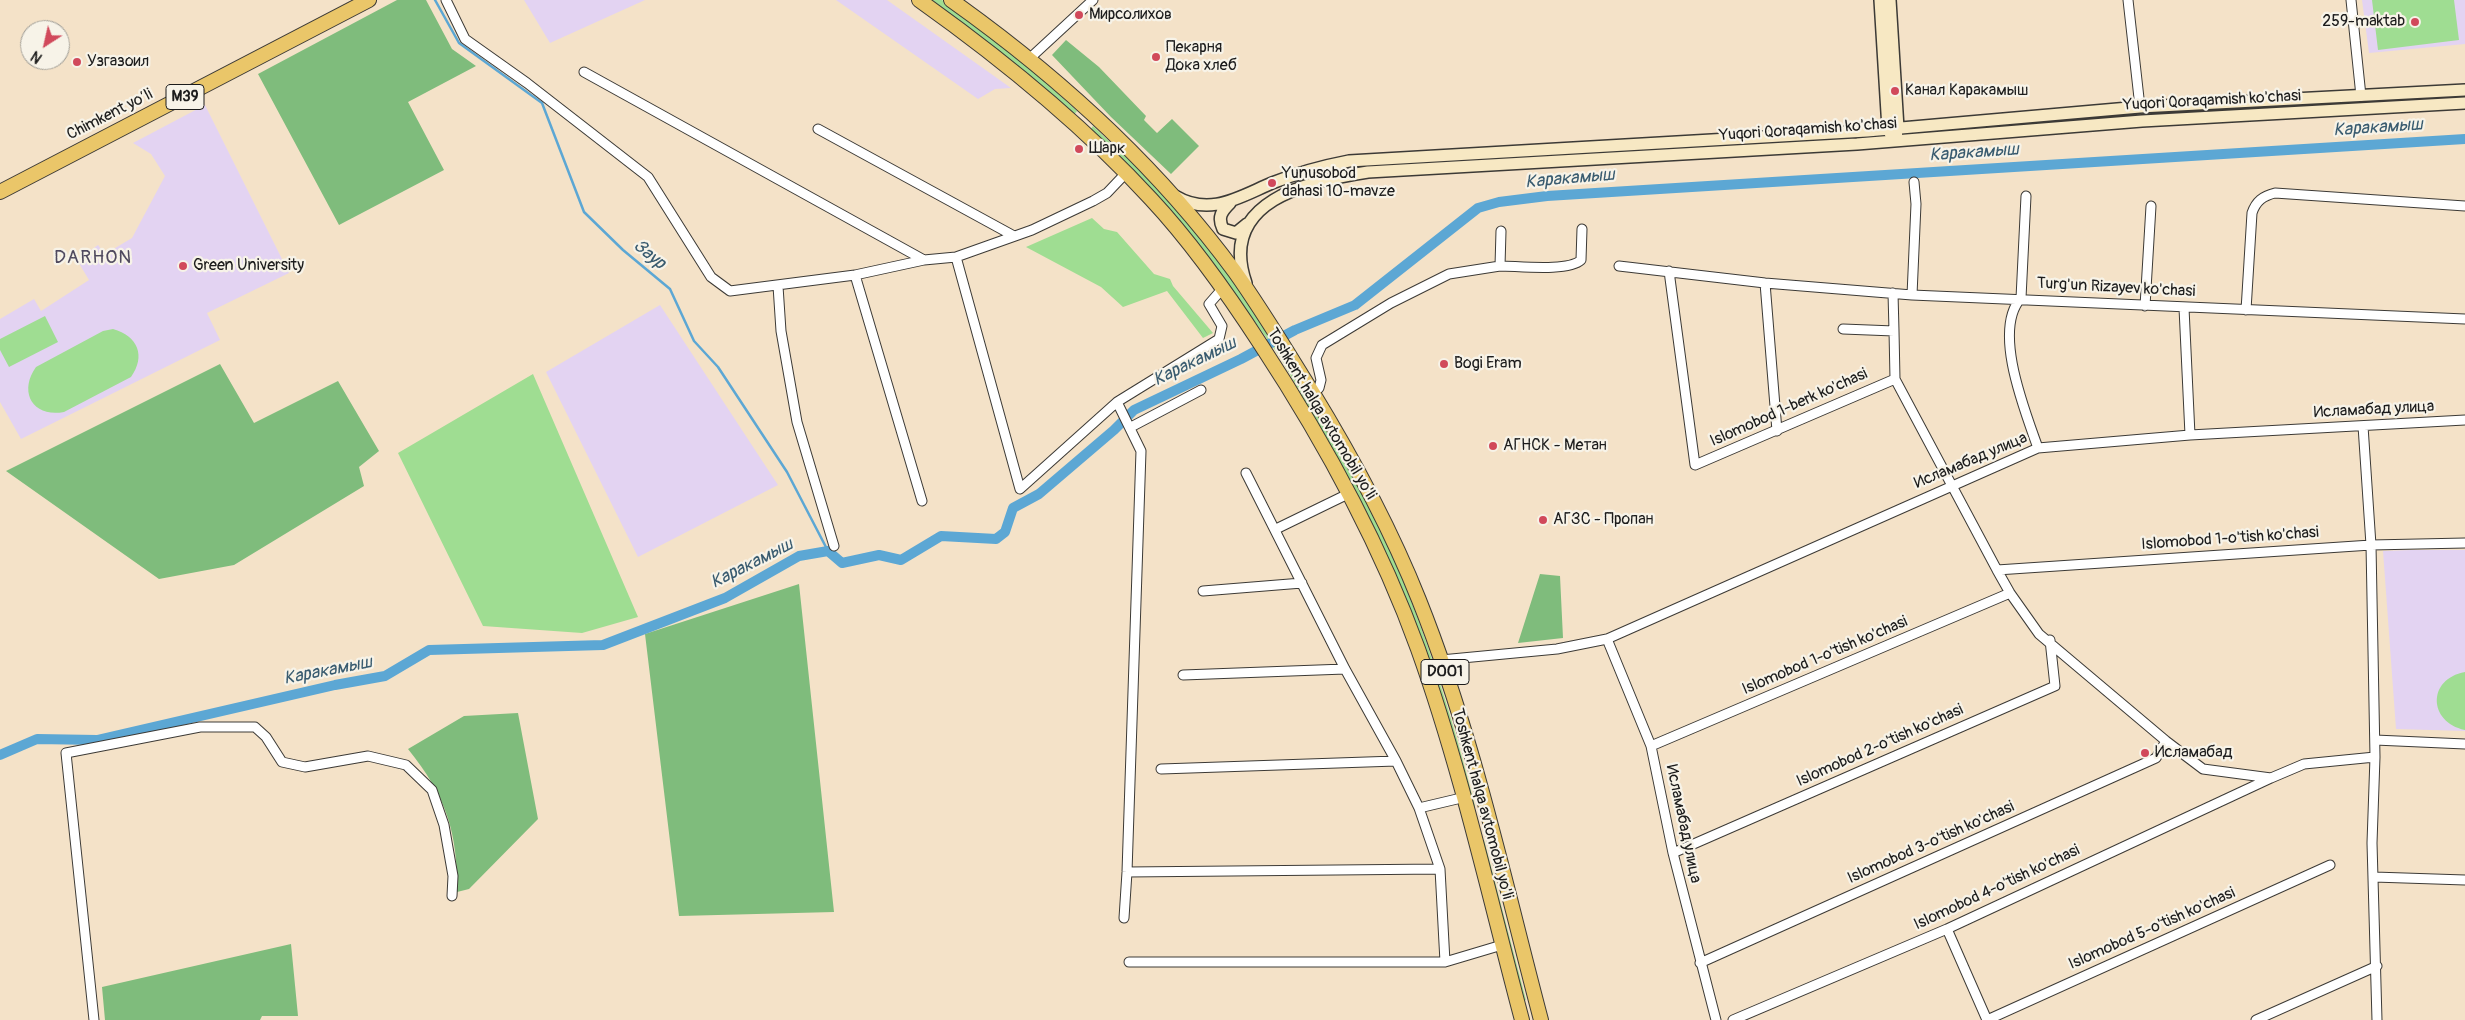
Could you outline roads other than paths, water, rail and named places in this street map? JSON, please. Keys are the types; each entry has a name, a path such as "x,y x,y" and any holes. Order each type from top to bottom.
{"highway":[{"name":"Chimkent yo‘li","path":"0,192 369,0"},
{"name":"Toshkent halqa avtomobil yo'li","path":"919,0 980,45 1079,128 1126,173 1177,229 1223,288 1271,360 1318,437 1350,493 1394,588 1420,655 1471,827 1521,1016"},
{"name":"Toshkent halqa avtomobil yo'li","path":"951,0 1028,60 1091,114 1171,194 1214,246 1266,318 1348,452 1385,524 1419,600 1441,660 1489,822 1539,1014"},
{"path":"1079,128 1091,114"},
{"path":"1471,827 1489,822"},
{"path":"1521,1016 1539,1014"}],"main road":[{"path":"1880,0 1894,141"},
{"path":"1890,0 1893,129"},
{"name":"Yuqori Qoraqamish ko'chasi","path":"1171,194 1186,203 1204,206 1231,202 1297,174 1349,161 1893,129 2140,107 2465,90"},
{"name":"Yuqori Qoraqamish ko'chasi","path":"1247,224 1261,208 1284,195 1330,178 1368,172 1894,141 2134,121 2465,102"},
{"path":"1231,202 1220,215 1220,222 1224,228 1236,233 1247,224"},
{"path":"1247,224 1242,239 1240,260 1254,301"}],"street":[{"path":"446,0 465,40 527,83 648,177 710,278 730,290 778,286 854,275 924,260 956,257 1032,230 1107,193 1126,173"},
{"path":"1028,60 1093,0"},
{"path":"2128,0 2140,107"},
{"path":"2351,0 2360,96"},
{"path":"584,72 924,260"},
{"path":"818,129 1014,236"},
{"path":"1912,294 1916,204 1914,182"},
{"path":"2246,310 2252,213 2256,203 2263,197 2275,193 2465,206"},
{"path":"2026,196 2021,298 2015,305 2009,330 2016,390 2038,448"},
{"path":"2145,306 2151,206"},
{"path":"1313,394 1319,388 1321,380 1316,358 1322,345 1391,303 1450,274 1500,266 1555,267 1576,264 1581,260 1582,229"},
{"path":"1500,266 1501,232"},
{"path":"956,257 1020,489 1117,402 1219,339 1222,326 1209,304 1223,288"},
{"name":"Turg'un Rizayev ko'chasi","path":"1619,266 1669,270 1765,283 1894,293 2465,320"},
{"name":"Islomobod 1-berk ko'chasi","path":"1669,270 1695,465 1777,431 1895,378"},
{"path":"854,275 922,501"},
{"path":"1765,283 1777,431"},
{"path":"778,286 781,331 797,422 834,546"},
{"path":"1894,293 1895,378 1997,570 2010,593 2039,634 2050,640 2166,741 2203,769 2271,778"},
{"path":"2184,308 2190,435"},
{"path":"1843,329 1894,331"},
{"path":"1131,427 1201,390"},
{"path":"1117,402 1131,427 1141,451 1124,918"},
{"name":"Исламабад улица","path":"1441,660 1557,649 1607,639 2038,448 2190,435 2465,420"},
{"path":"2363,426 2371,544 2375,740 2372,842 2377,966 2377,1020"},
{"path":"1246,473 1346,670 1396,761 1418,808 1440,869 1445,962"},
{"path":"1276,529 1350,493"},
{"name":"Islomobod 1-o'tish ko'chasi","path":"1997,570 2371,544 2465,543"},
{"path":"1203,591 1302,583"},
{"name":"Islomobod 1-o'tish ko'chasi","path":"1651,746 2010,593"},
{"name":"Исламабад улица","path":"1607,639 1651,746 1700,963 1716,1020"},
{"name":"Islomobod 2-o'tish ko'chasi","path":"1674,852 2055,686 2050,640"},
{"path":"1183,674 1346,670"},
{"path":"94,1020 66,754 200,728 255,727 266,737 282,762 305,767 368,756 406,764 432,790 441,816 453,876 452,896"},
{"path":"2375,740 2465,744"},
{"name":"Islomobod 3-o'tish ko'chasi","path":"1700,963 2156,758 2166,741"},
{"name":"Islomobod 4-o'tish ko'chasi","path":"1733,1020 1947,929 2304,764 2375,757"},
{"path":"1161,769 1396,761"},
{"path":"1418,808 1457,799"},
{"name":"Islomobod 5-o'tish ko'chasi","path":"1987,1020 2330,865"},
{"path":"1127,872 1440,869"},
{"path":"2374,877 2465,880"},
{"path":"1947,929 1987,1020"},
{"path":"1129,962 1445,962 1502,945"},
{"path":"2256,1020 2377,966"}],"waterway":[{"name":"Заур","path":"435,0 459,43 542,103 584,212 623,250 670,289 694,341 718,367 787,472 828,551"},
{"name":"Каракамыш","path":"0,755 37,739 97,740 335,685 385,676 429,650 603,645 725,598 799,556 828,551 842,563 879,555 901,560 941,536 996,539 1005,532 1013,508 1039,494 1114,430 1134,410 1241,359 1295,330 1355,305 1478,208 1499,202 1547,196 2465,139"}],"place":[{"name":"Мирсолихов","path":"1079,15"},
{"name":"259-maktab","path":"2415,22"},
{"name":"Пекарня Дока хлеб","path":"1156,57"},
{"name":"Узгазоил","path":"77,62"},
{"name":"Канал Каракамыш","path":"1895,91"},
{"name":"Шарк","path":"1079,149"},
{"name":"Yunusobod dahasi 10-mavze","path":"1272,183"},
{"name":"Green University","path":"183,266"},
{"name":"Bogi Eram","path":"1444,364"},
{"name":"АГНСК - Метан","path":"1493,446"},
{"name":"АГЗС - Пропан","path":"1543,520"},
{"name":"Исламабад","path":"2145,753"}],"district":[{"name":"DARHON","path":"93,258"}]}
